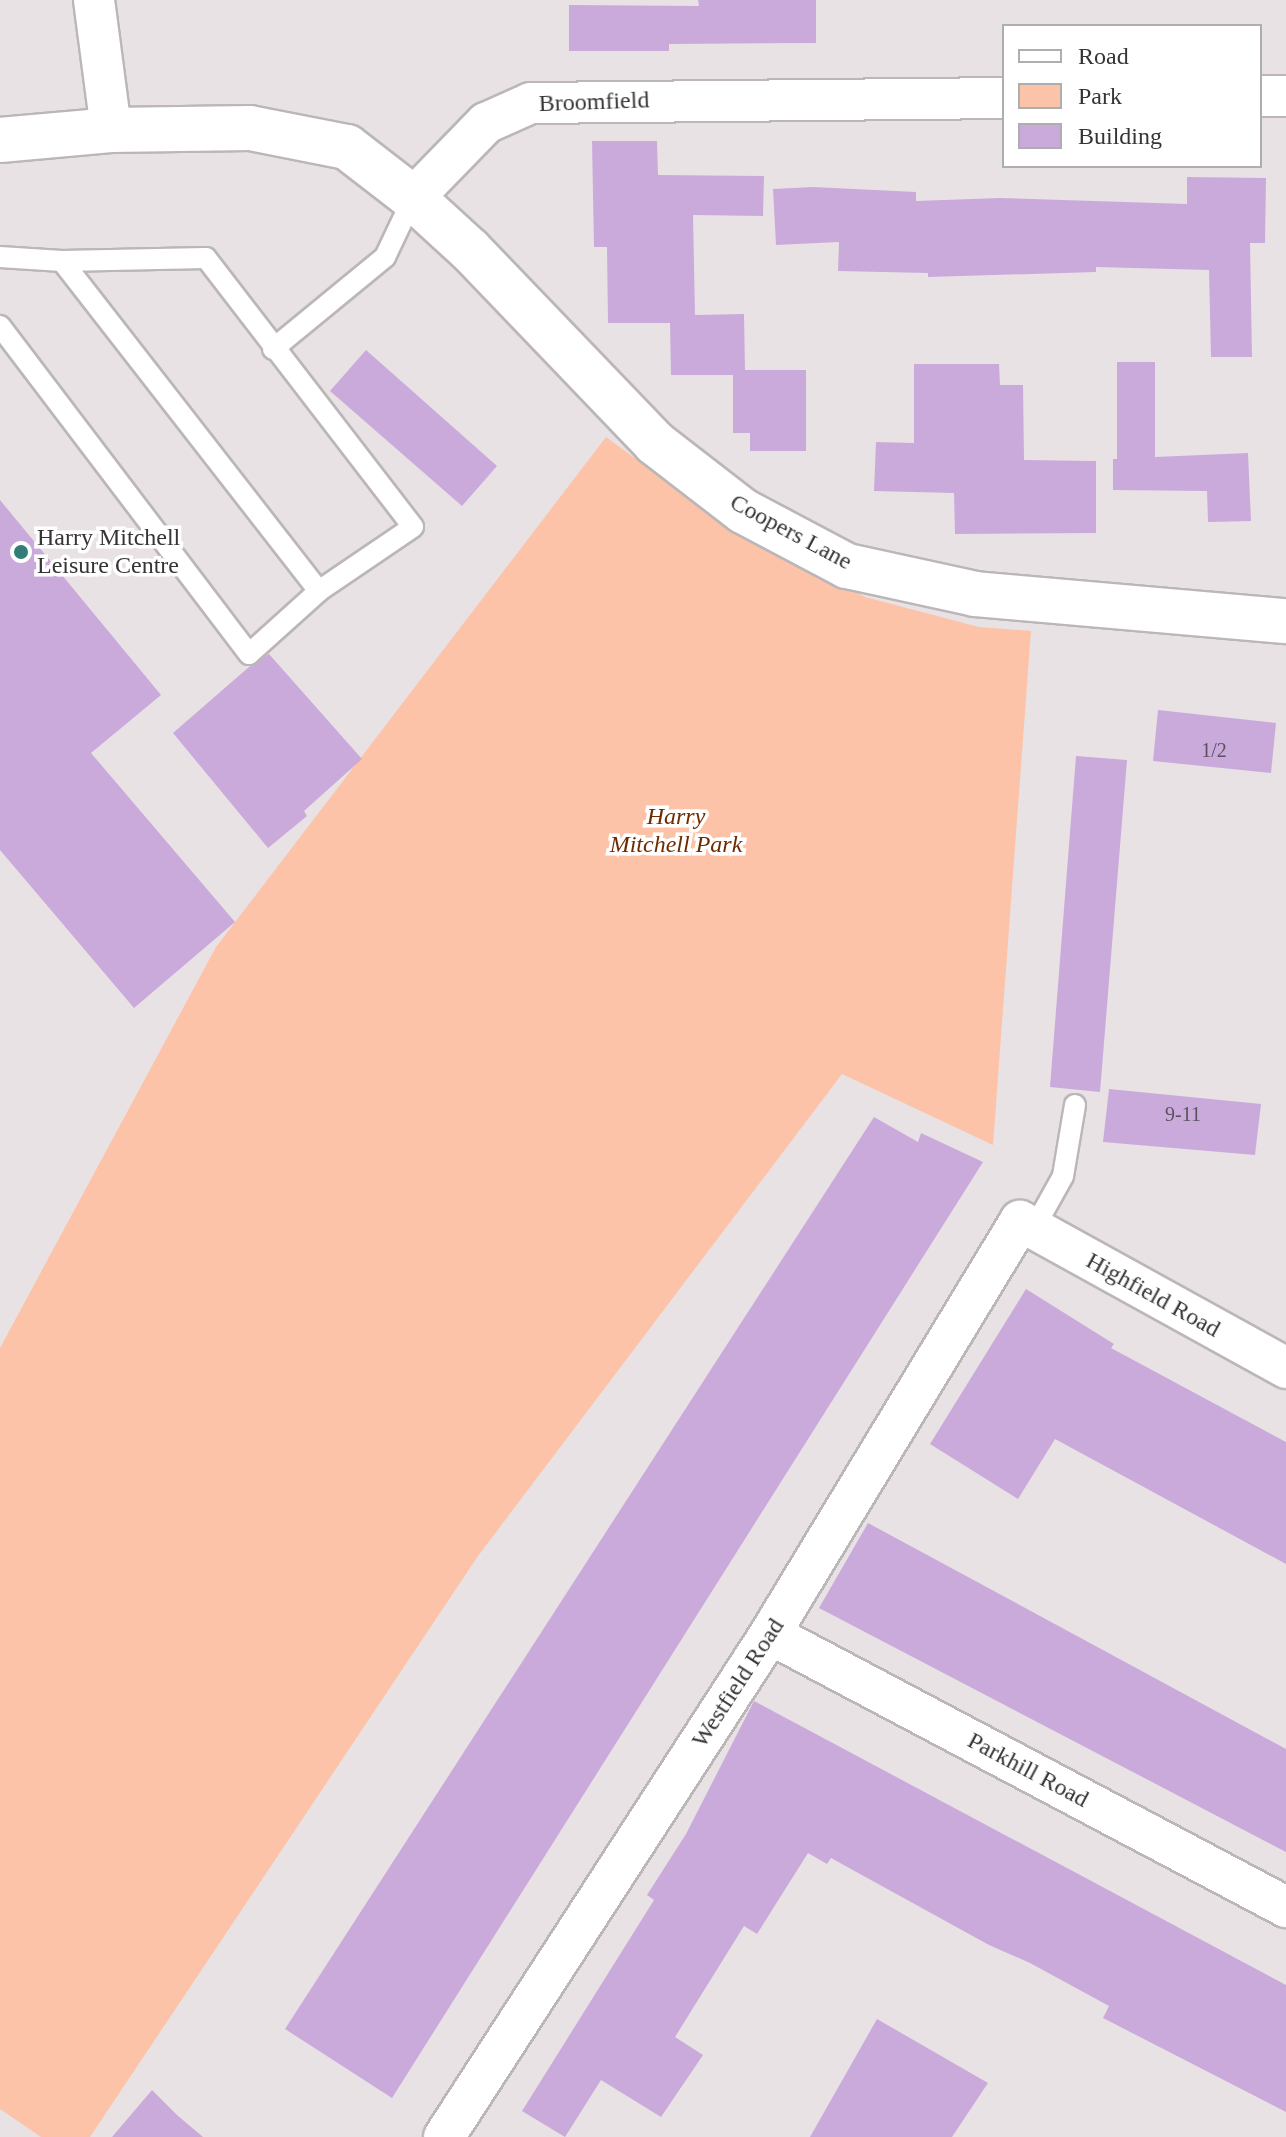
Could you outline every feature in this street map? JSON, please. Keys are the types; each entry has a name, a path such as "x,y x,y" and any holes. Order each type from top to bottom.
{"street":[{"path":"94,0 111,130"},
{"path":"1262,96 1286,96"},
{"name":"Broomfield","path":"413,198 486,123 531,103 1002,98"},
{"path":"0,140 111,130 250,128 347,147 413,198"},
{"name":"Coopers Lane","path":"413,198 470,250 655,443 743,511 847,566 975,594 1286,621"},
{"name":"Highfield Road","path":"1026,1225 1286,1368"},
{"name":"Westfield Road","path":"444,2137 770,1634 1026,1225"},
{"name":"Parkhill Road","path":"770,1634 1286,1907"}],"lane":[{"path":"273,349 385,257 413,198"},
{"path":"0,257 62,261 206,258 413,527 319,591 249,654 0,326"},
{"path":"62,261 319,591"},
{"path":"1026,1225 1063,1176 1075,1105"}],"green space":[{"name":"Harry Mitchell Park","path":"606,437 729,527 865,597 979,627 1031,631 993,1145 842,1074 478,1556 90,2137 41,2137 0,2109 0,1348 216,947"}],"building":[{"path":"698,0 816,0 816,43 669,44 669,51 569,51 569,5 699,6"},
{"path":"592,141 657,141 658,175 764,176 763,216 693,215 695,315 744,314 745,370 806,370 806,451 750,451 750,433 733,433 733,375 671,375 670,323 608,323 607,247 594,247"},
{"path":"1187,177 1266,178 1265,243 1250,243 1252,357 1211,357 1209,270 1096,267 1096,272 928,277 928,273 838,271 839,242 776,245 773,189 813,187 916,192 916,201 1000,198 1187,204"},
{"path":"366,350 497,466 462,506 330,391"},
{"path":"1117,362 1155,362 1155,457 1248,453 1251,521 1208,522 1207,491 1113,490 1113,459 1117,459"},
{"path":"914,364 999,364 1000,385 1023,385 1024,460 1096,461 1096,533 955,534 954,493 874,491 876,442 914,443"},
{"path":"0,500 161,695 91,753 235,922 134,1008 0,850"},
{"path":"269,654 362,759 304,811 307,816 268,848 173,733 249,667"},
{"path":"1158,710 1276,723 1271,773 1153,761"},
{"path":"1076,756 1127,760 1100,1092 1050,1087"},
{"path":"1109,1089 1261,1104 1255,1155 1103,1142"},
{"path":"874,1117 918,1142 921,1133 983,1162 392,2098 285,2029"},
{"path":"1026,1289 1114,1344 1111,1348 1286,1442 1286,1564 1055,1439 1018,1499 930,1444"},
{"path":"868,1523 1286,1749 1286,1852 819,1608"},
{"path":"754,1701 1286,1985 1286,2112 1103,2018 1109,2006 1030,1963 989,1945 831,1858 827,1864 808,1853 757,1934 744,1926 675,2037 703,2055 661,2117 601,2080 565,2137 522,2111 654,1900 647,1895 686,1834"},
{"path":"877,2019 988,2083 952,2137 810,2137"},
{"path":"152,2090 177,2115 203,2137 112,2137"}],"place":[{"name":"Harry Mitchell Leisure Centre","path":"21,552"}]}
